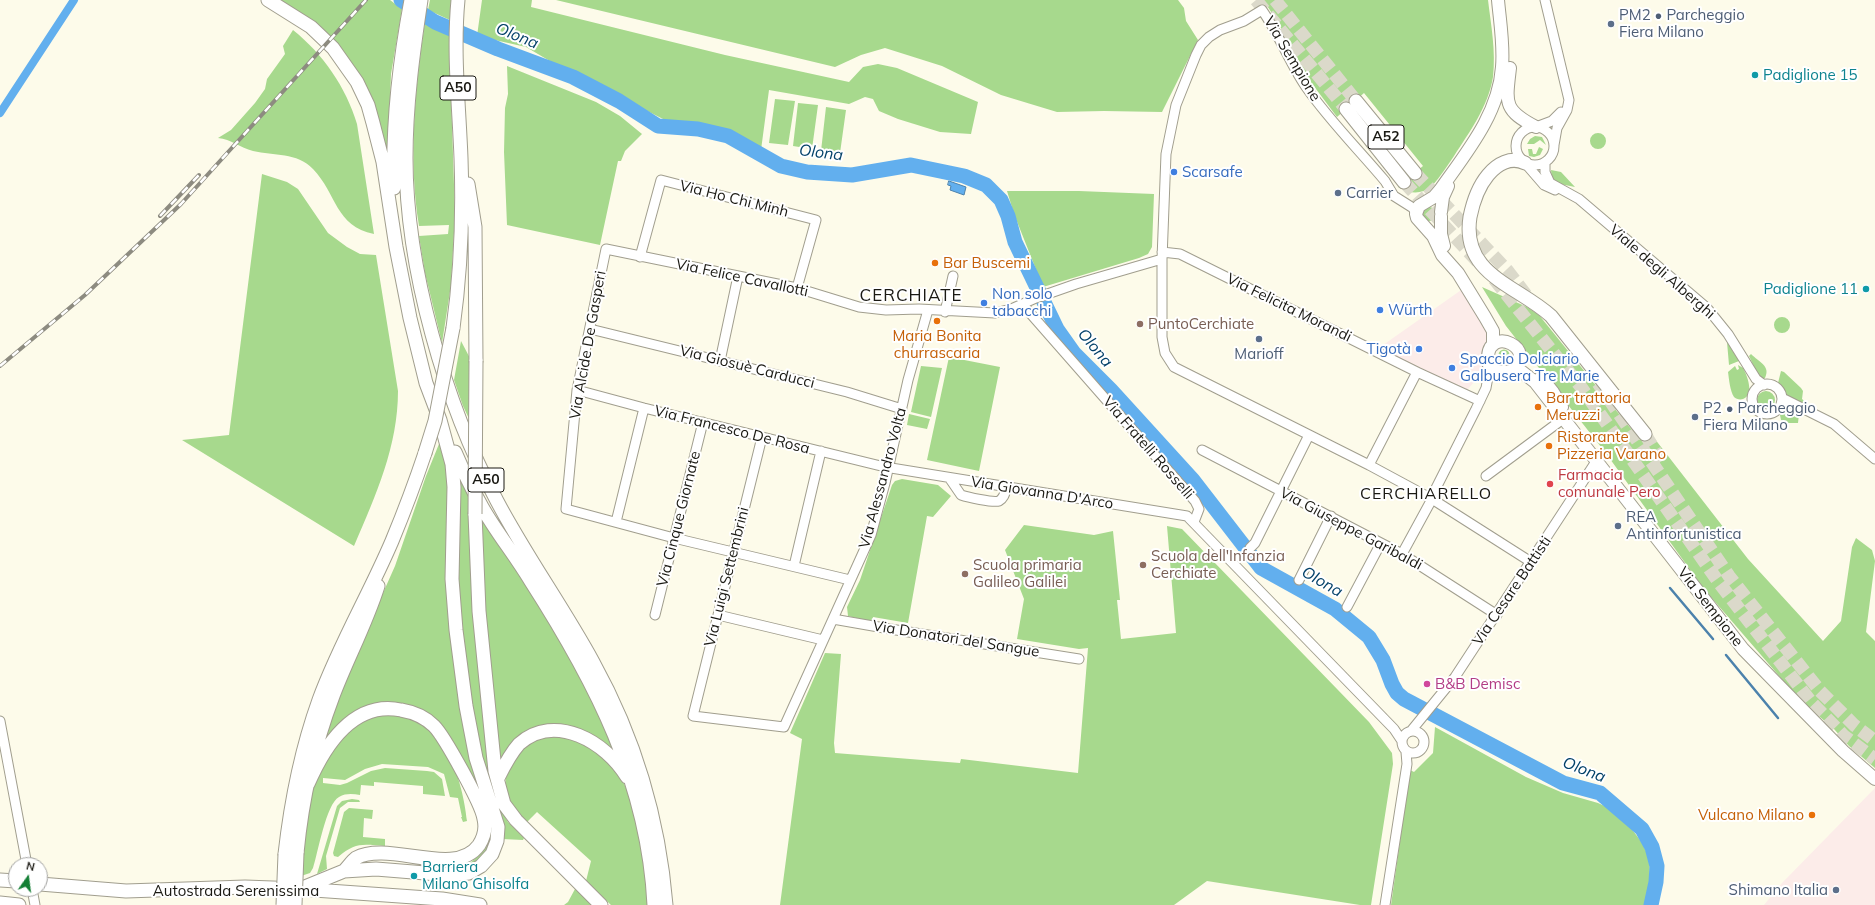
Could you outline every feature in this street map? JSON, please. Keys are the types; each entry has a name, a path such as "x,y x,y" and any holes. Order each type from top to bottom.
{"highway":[{"path":"268,0 301,20 325,40 349,70 363,93 373,123 383,162 403,287 426,383 440,420 482,507 530,580 592,686 619,745 632,786 647,850 654,905"},
{"path":"396,248 393,135 398,78 412,23 411,0"},
{"name":"A50","path":"421,0 412,23 406,147 407,193 414,252 431,328 456,409 484,475 510,524 593,662 627,734 637,760 652,812 662,866 666,905"},
{"name":"A50","path":"283,905 291,853 296,783 305,745 319,700 350,628 392,541 425,453 441,393 453,328 461,252 460,134 456,43 458,0"},
{"name":"A52","path":"1356,101 1415,173"},
{"name":"A52","path":"1346,109 1404,182"},
{"path":"460,134 475,227 475,514 479,611 495,771 504,804 516,820 600,905"},
{"path":"1525,162 1517,160 1506,162 1494,169 1483,182 1476,196 1470,222 1469,234 1474,253 1482,266 1492,276 1537,304 1551,316 1645,434"},
{"path":"300,889 344,871 376,869 461,874 469,873 481,866 492,854 497,841 498,834 496,819 476,758 466,706 456,630 452,572 454,474 440,420"},
{"path":"295,905 291,853 316,746 332,697 370,612 392,541"},
{"path":"308,784 327,747 349,723 372,711 396,709 416,715 434,725 446,743 480,805 484,819 484,833 475,849 466,855 446,860 371,854 355,859 344,871"},
{"path":"498,778 508,758 521,743 536,734 556,730 578,734 598,746 617,764 632,786"},
{"name":"Autostrada Serenissima","path":"48,885 126,891 245,887 300,889 434,898 480,905"},
{"path":"0,903 19,905"}],"main road":[{"path":"1499,5 1510,52 1507,92 1509,105 1515,115 1536,128"},
{"path":"1424,203 1437,205 1441,214 1437,223 1434,225 1426,226 1419,219 1419,206 1437,194 1458,165 1486,121 1500,86 1503,51 1499,5"},
{"path":"1458,165 1443,197 1441,234 1444,246 1464,270 1493,316 1502,334 1508,342 1517,348 1520,358 1516,367 1507,373 1495,369 1488,355 1493,345 1503,341 1508,342"},
{"name":"Via Sempione","path":"1419,219 1433,236 1442,255 1458,273 1485,317 1493,331 1493,345"},
{"name":"Via Sempione","path":"1520,358 1532,367 1553,392 1561,405 1563,418"},
{"name":"Via Sempione","path":"1512,371 1521,371 1535,382 1743,649 1843,751 1875,779"}],"street":[{"path":"1545,0 1565,89 1569,100 1568,107 1557,128 1552,155 1545,162 1536,165 1525,162 1520,158 1517,151 1517,139 1525,130 1548,124 1558,116 1564,106 1565,89"},
{"name":"Via Sempione","path":"1162,255 1166,154 1171,126 1179,98 1201,45 1220,30 1244,21 1262,10 1306,87 1385,181 1394,196 1412,208 1419,219"},
{"path":"1536,128 1548,132 1554,145"},
{"name":"Viale degli Alberghi","path":"1525,162 1544,185 1551,189 1567,191"},
{"name":"Viale degli Alberghi","path":"1545,162 1545,172 1550,183 1567,191 1579,199 1707,308 1728,334 1756,379 1764,385"},
{"name":"Via Ho Chi Minh","path":"640,257 661,180 816,220 797,288"},
{"name":"Via Sempione","path":"1385,181 1406,199 1424,203"},
{"name":"Via Felice Cavallotti","path":"606,249 797,288 828,296 851,305 877,309 995,313 1011,310 1056,290 1162,255"},
{"name":"Via Alcide De Gasperi","path":"606,249 577,390 566,509 674,538 850,580"},
{"name":"Via Felicita Morandi","path":"1162,255 1180,254 1417,372 1480,401"},
{"path":"1162,255 1162,337 1165,353 1174,367 1431,498 1531,562"},
{"path":"720,361 738,276"},
{"path":"945,312 952,276"},
{"name":"Via Fratelli Rosselli","path":"1023,305 1195,501 1199,509 1194,522 1394,729 1402,741"},
{"name":"Via Alessandro Volta","path":"784,727 871,535 908,380 928,310"},
{"name":"Via Giosuè Carducci","path":"590,329 847,392 902,410"},
{"name":"Viale degli Alberghi","path":"1747,363 1752,395"},
{"path":"1402,554 1495,369"},
{"path":"1369,466 1417,372"},
{"path":"1782,401 1772,413 1764,414 1755,409 1752,404 1752,395 1756,388 1764,385 1775,387 1782,401 1834,424 1875,459"},
{"name":"Via Francesco De Rosa","path":"577,390 644,408 888,467"},
{"path":"616,522 644,408"},
{"path":"1486,476 1563,418"},
{"name":"Via Cinque Giornate","path":"655,615 703,422"},
{"path":"1250,548 1255,543 1309,435"},
{"name":"Via Luigi Settembrini","path":"762,437 693,716 784,727"},
{"name":"Via Giuseppe Garibaldi","path":"1202,450 1402,554 1497,615"},
{"path":"794,566 821,451"},
{"name":"Via Cesare Battisti","path":"1410,731 1423,718 1433,703 1455,677 1597,460"},
{"name":"Via Giovanna D'Arco","path":"888,467 950,479 1182,515 1194,522"},
{"path":"950,479 961,494 980,499 995,501 1000,500 1005,495 1007,487"},
{"path":"1299,580 1331,516"},
{"path":"1347,607 1381,543"},
{"path":"718,615 823,640"},
{"name":"Via Donatori del Sangue","path":"833,619 1079,659"},
{"name":"Via Cesare Battisti","path":"1421,734 1423,718"},
{"path":"0,721 26,857"},
{"path":"1394,729 1421,734 1425,740 1423,748 1410,753"},
{"path":"1385,905 1410,753 1402,741 1404,736 1410,731"}],"shaded area":[{"path":"1464,288 1490,333 1485,370 1467,390 1376,350"},
{"path":"1875,788 1875,905 1764,905 1782,883"}],"green space":[{"path":"276,0 390,0 402,9 391,74 388,159 364,85"},
{"path":"430,0 451,0 450,20 428,10"},
{"path":"482,0 532,0 531,7 725,55 849,82 863,67 878,64 897,68 978,102 971,134 940,132 898,119 879,111 873,99 865,97 849,104 769,90 761,150 713,126 669,122 560,67 526,47 477,36"},
{"path":"556,0 1178,0 1184,8 1186,21 1198,40 1162,112 1057,112 1001,95 942,66 885,48 861,55 835,67"},
{"path":"1263,0 1488,0 1494,58 1491,88 1483,109 1472,128 1446,168 1432,186 1420,192 1411,192 1398,187 1423,166 1364,93 1337,117 1310,81 1276,19"},
{"path":"425,22 449,34 455,215 451,285 442,343 425,273 419,236 448,234 449,225 419,226 414,175 414,124 418,73"},
{"path":"293,30 304,39 324,61 347,97 357,124 374,234 361,230 351,224 344,217 321,179 307,164 293,157 253,151 227,140 218,138 231,130 255,103 265,89 267,79 285,54 283,46"},
{"path":"507,66 596,102 620,116 642,134 625,151 621,161 618,161 600,245 507,225 504,152 505,108 508,94"},
{"path":"775,99 795,101 788,145 769,143"},
{"path":"798,103 818,105 812,149 793,146"},
{"path":"826,107 846,110 840,153 821,151"},
{"path":"1598,133 1604,135 1606,141 1604,147 1598,149 1592,147 1590,141 1592,135"},
{"path":"1535,136 1542,137 1546,145 1540,140 1534,144 1527,144 1530,139"},
{"path":"1539,147 1543,149 1540,155 1534,157 1529,156 1528,149 1532,149 1533,154 1536,154"},
{"path":"1551,170 1561,172 1575,187 1560,184 1552,180"},
{"path":"262,174 287,182 298,189 328,233 347,247 360,254 376,255 398,391 397,411 390,451 378,489 354,546 182,440 229,435"},
{"path":"1007,191 1079,191 1154,194 1152,247 1148,254 1139,258 1043,287 1014,214"},
{"path":"1429,207 1434,209 1436,214 1434,219 1429,221 1424,219 1422,214 1424,209"},
{"path":"1482,287 1527,307 1539,315 1640,440 1651,434 1748,559 1823,641 1841,621 1852,547 1856,538 1872,550 1875,561 1866,632 1875,641 1875,768 1849,746 1834,729 1799,699 1704,589 1605,452 1506,326"},
{"path":"1782,317 1788,319 1790,325 1788,331 1782,333 1776,331 1774,325 1776,319"},
{"path":"461,341 472,362 471,423 454,380"},
{"path":"1727,342 1739,361 1729,365"},
{"path":"1504,349 1508,351 1510,355 1508,359 1504,361 1500,359 1498,355 1500,351"},
{"path":"1751,354 1765,367 1765,378 1760,379 1749,356"},
{"path":"949,357 1000,367 979,471 927,460"},
{"path":"1738,365 1743,368 1749,385 1749,393 1747,397 1742,399 1734,397 1728,372 1735,366 1737,370 1739,369"},
{"path":"921,366 942,368 931,417 911,412"},
{"path":"1781,371 1801,388 1803,391 1802,399 1809,405 1808,406 1787,395 1778,383"},
{"path":"1766,391 1772,394 1775,400 1772,406 1766,409 1760,406 1757,400 1760,394"},
{"path":"1784,409 1799,414 1798,423 1788,423 1781,420 1780,415"},
{"path":"909,414 930,419 927,429 907,425"},
{"path":"441,439 450,472 448,595 493,823 490,849 474,865 470,863 484,850 491,836 491,822 449,740 392,704 327,741 323,740 355,656 395,566 426,476"},
{"path":"902,479 938,485 951,496 933,517 927,516 908,623 873,617 872,622 848,616 847,607 860,580 892,485 895,481"},
{"path":"463,482 471,498 501,810 508,822 524,838 523,840 502,839 493,807 472,709 462,643 456,576 459,485"},
{"path":"481,513 588,684 621,759 562,726 502,757 499,757 482,597"},
{"path":"1024,525 1094,535 1113,531 1120,600 1117,600 1121,639 1176,633 1167,526 1182,529 1369,722 1392,753 1393,764 1371,905 1360,905 1207,881 1174,905 780,905 802,739 790,733 825,653 841,654 834,743 835,753 960,763 961,759 1078,773 1088,648 1079,649 1017,639 1024,599 1005,550"},
{"path":"375,714 400,714 418,721 431,731 441,743 450,758 456,773 465,805 467,821 463,822 461,817 458,798 450,797 444,774 428,767 382,764 365,769 345,780 323,778 323,783 340,785 371,771 385,768 434,772 442,779 445,796 423,794 423,786 374,782 374,786 361,785 360,795 347,794 339,797 334,801 326,819 313,868 310,873 301,876 302,851 309,797 322,763 351,728"},
{"path":"1435,727 1526,777 1563,793 1598,803 1611,809 1631,828 1643,844 1650,861 1649,882 1645,905 1391,905 1410,770 1414,772 1433,753"},
{"path":"561,734 599,752 623,781 636,812 650,905 611,905 586,881 591,861 537,812 527,822 519,814 508,798 506,780 512,762 529,742 543,737"},
{"path":"352,799 359,800 360,802 348,802 340,808 326,856 327,869 317,874 337,806 342,801"},
{"path":"349,808 373,810 372,819 364,818 363,837 385,839 385,846 360,845 349,849 338,857 334,856 333,853 344,812"},
{"path":"575,889 577,889 593,905 564,905 568,902"}],"water":[{"path":"949,181 966,187 964,195 950,190 951,186 948,185"}],"waterway":[{"path":"0,113 74,0"},
{"name":"Olona","path":"401,0 435,22 498,49 573,77 619,101 658,126 698,129 728,136 781,166 807,172 852,175 911,165 964,176 986,185 1001,200 1008,216 1015,242 1057,329 1074,353 1111,390 1193,480 1261,568 1335,609 1369,637 1383,660 1397,693 1404,699 1563,783 1600,793 1642,829 1652,847 1657,866 1656,882 1651,905"},
{"path":"1670,588 1713,639"},
{"path":"1726,655 1778,718"}],"tunnel":[{"path":"1256,0 1346,109"},
{"path":"1275,0 1356,101"},
{"path":"1415,173 1507,270 1530,300"},
{"path":"1404,182 1478,262"},
{"path":"1494,279 1581,387 1720,584 1812,703 1844,736 1875,759"},
{"path":"1598,383 1729,576 1820,691 1854,725 1875,741"},
{"path":"1645,434 1663,464"}],"railway":[{"path":"0,366 85,295 181,204 366,0"},
{"path":"160,216 199,175"}],"place":[{"name":"PM2 • Parcheggio Fiera Milano","path":"1611,24"},
{"name":"Padiglione 15","path":"1755,75"},
{"name":"Scarsafe","path":"1174,172"},
{"name":"Carrier","path":"1338,193"},
{"name":"Bar Buscemi","path":"935,263"},
{"name":"Padiglione 11","path":"1866,289"},
{"name":"Non solo tabacchi","path":"984,303"},
{"name":"Würth","path":"1380,310"},
{"name":"Maria Bonita churrascaria","path":"937,321"},
{"name":"PuntoCerchiate","path":"1140,324"},
{"name":"Marioff","path":"1259,339"},
{"name":"Tigotà","path":"1419,349"},
{"name":"Spaccio Dolciario Galbusera Tre Marie","path":"1452,368"},
{"name":"Bar trattoria Meruzzi","path":"1538,407"},
{"name":"P2 • Parcheggio Fiera Milano","path":"1695,417"},
{"name":"Ristorante Pizzeria Varano","path":"1549,446"},
{"name":"Farmacia comunale Pero","path":"1550,484"},
{"name":"REA Antinfortunistica","path":"1618,526"},
{"name":"Scuola dell'Infanzia Cerchiate","path":"1143,565"},
{"name":"Scuola primaria Galileo Galilei","path":"965,574"},
{"name":"B&B Demisc","path":"1427,684"},
{"name":"Vulcano Milano","path":"1812,815"},
{"name":"Barriera Milano Ghisolfa","path":"414,876"},
{"name":"Shimano Italia","path":"1836,890"}],"district":[{"name":"CERCHIATE","path":"911,296"},
{"name":"CERCHIARELLO","path":"1426,494"}]}
